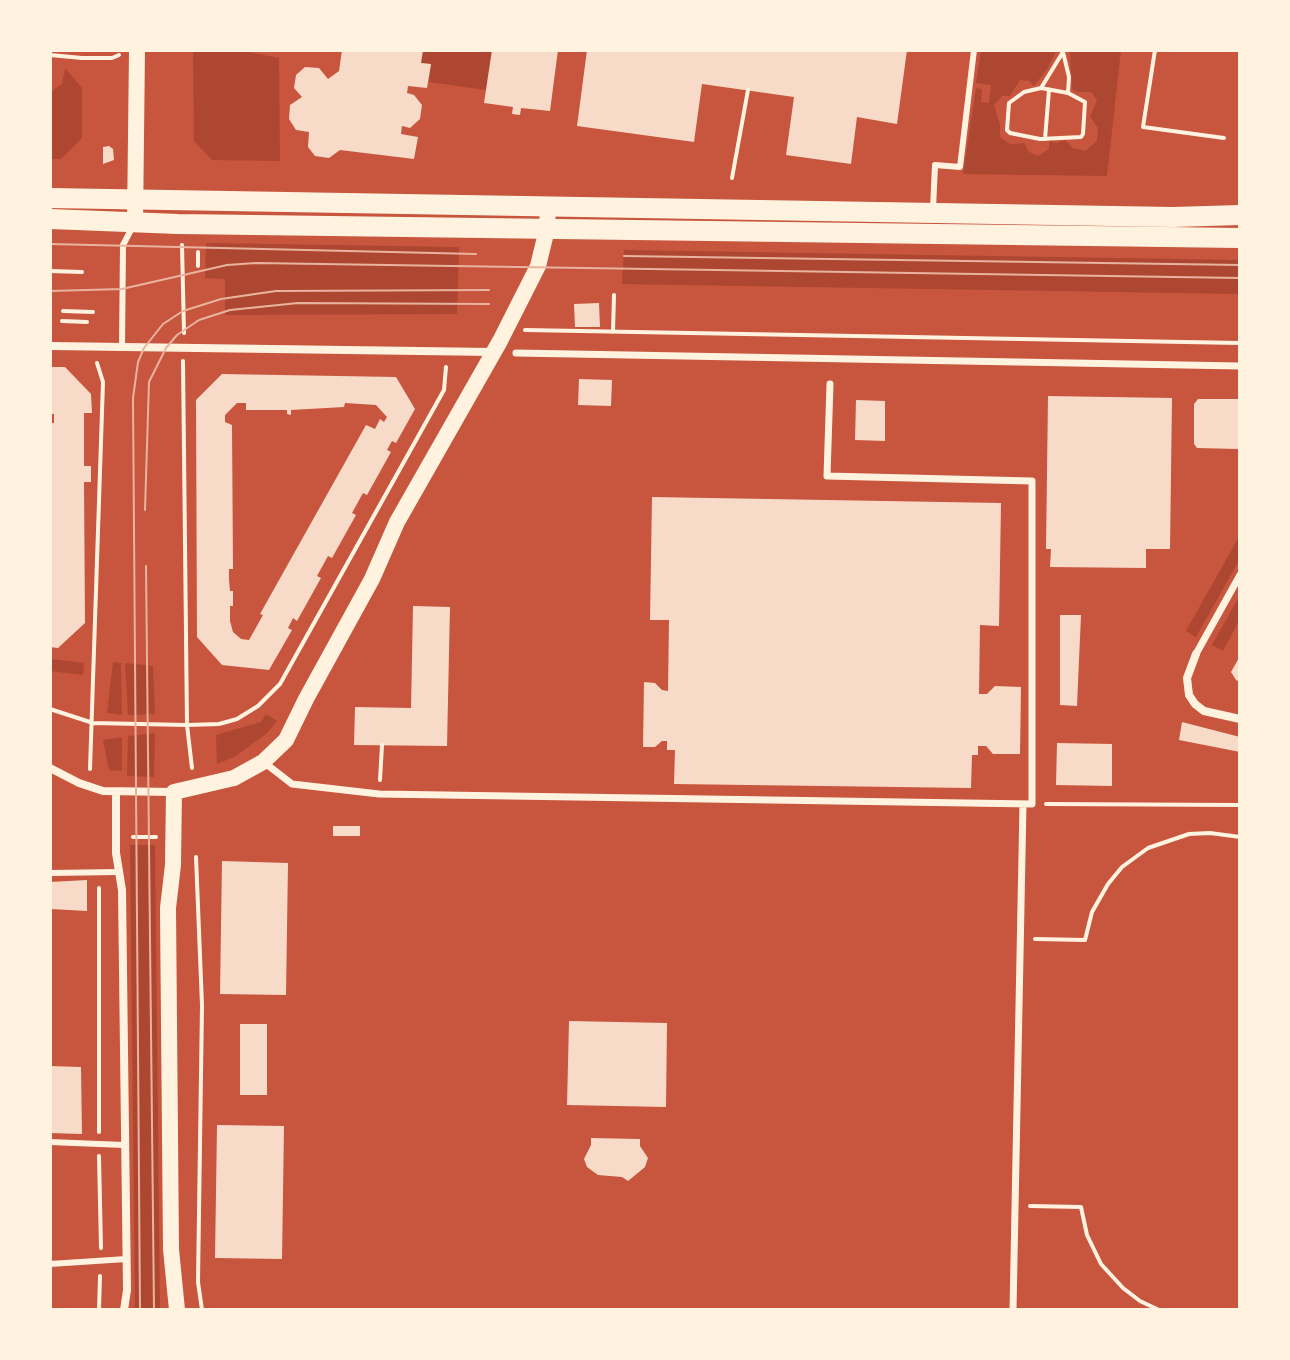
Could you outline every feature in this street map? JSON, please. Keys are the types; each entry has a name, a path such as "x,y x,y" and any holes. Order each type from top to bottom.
{"main road":[{"path":"129,52 135,223"},
{"path":"50,198 1173,217 1240,215"},
{"path":"177,1310 171,1249 168,908 173,865 174,792 234,778 263,762 286,740 372,579 397,522 538,266 547,229 548,206"},
{"path":"50,219 135,223 1240,238"}],"street":[{"path":"50,346 493,352"},
{"path":"516,353 1240,366"},
{"path":"830,384 827,476 1032,481 1028,804 1020,939 1013,1310"},
{"path":"1240,575 1196,654 1187,685 1195,704 1215,715 1240,719"},
{"path":"263,762 292,784 379,794 1028,804"},
{"path":"50,768 91,787 116,793 174,792"},
{"path":"116,793 116,853 122,890 124,1310"}],"lane":[{"path":"933,212 935,165 960,167 974,50"},
{"path":"122,348 123,245 135,223"},
{"path":"493,352 516,353"},
{"path":"50,873 119,872"},
{"path":"50,1142 124,1145"},
{"path":"50,1264 126,1259"}],"path":[{"path":"1155,50 1143,127 1224,138"},
{"path":"1041,88 1063,51"},
{"path":"1063,51 1069,77 1068,93"},
{"path":"50,55 102,58 129,52"},
{"path":"1041,88 1049,90 1068,93 1085,102 1081,137 1045,139 1010,133 1007,130 1009,103 1024,92 1041,88"},
{"path":"732,178 748,90"},
{"path":"1045,139 1049,90"},
{"path":"178,234 182,243 187,725 195,789"},
{"path":"198,252 198,266"},
{"path":"50,271 82,272"},
{"path":"613,333 614,295"},
{"path":"63,311 93,312"},
{"path":"62,321 87,322"},
{"path":"519,330 1240,343"},
{"path":"91,787 103,382 93,347"},
{"path":"50,709 93,723 187,725 219,724 237,719 258,706 280,684 444,390 447,353"},
{"path":"381,763 382,745"},
{"path":"1028,804 1240,805"},
{"path":"1020,939 1085,940 1092,912 1108,884 1130,860 1158,843 1199,833 1240,837"},
{"path":"122,837 162,837"},
{"path":"196,855 202,1005 198,1282 202,1310"},
{"path":"99,872 99,1310"},
{"path":"1015,1206 1081,1207 1087,1235 1101,1264 1123,1288 1159,1310"}],"shaded area":[{"path":"193,50 238,50 279,58 280,161 212,160 194,141"},
{"path":"423,50 492,50 486,90 429,82 431,65 421,63"},
{"path":"981,50 1057,50 1034,86 1029,81 1020,80 1010,96 1002,96 994,105 1000,137 1010,144 1024,143 1029,152 1038,156 1049,149 1049,140 1056,143 1065,140 1073,148 1085,151 1097,141 1098,128 1090,117 1097,100 1091,92 1072,89 1070,50 1121,50 1107,176 963,174 976,88 982,89 981,102 989,103 991,85 976,83"},
{"path":"65,68 82,88 82,138 61,159 50,159 50,98 53,90 62,84"},
{"path":"206,243 459,247 457,314 225,315 225,279 205,278"},
{"path":"624,250 1240,260 1240,294 622,284"},
{"path":"1240,535 1240,559 1196,637 1186,631"},
{"path":"1240,595 1240,619 1223,651 1212,645"},
{"path":"50,659 84,663 83,675 50,671"},
{"path":"113,662 121,663 122,715 107,713"},
{"path":"125,663 153,666 155,714 128,715"},
{"path":"266,714 277,721 267,733 236,756 217,764 216,735 261,722"},
{"path":"155,733 154,777 127,776 128,736"},
{"path":"122,737 122,771 109,770 103,740"},
{"path":"130,845 155,845 160,1310 135,1310"}],"building":[{"path":"342,50 423,50 421,63 431,64 427,88 408,86 407,93 414,95 422,105 420,119 410,128 402,126 401,134 418,137 414,159 340,150 329,158 315,156 308,147 309,132 296,130 289,119 290,105 302,97 294,88 296,75 305,67 319,68 328,79 339,71"},
{"path":"492,50 558,50 550,111 521,108 520,115 512,114 513,107 484,103"},
{"path":"587,50 907,50 897,124 857,117 851,164 786,155 794,97 702,84 694,142 577,126"},
{"path":"103,147 113,149 114,160 103,164"},
{"path":"599,303 600,327 575,327 574,304"},
{"path":"50,367 65,367 91,394 92,413 84,413 84,466 91,466 91,482 84,482 85,623 58,648 50,647 50,423 54,423 54,414 50,414"},
{"path":"222,374 396,377 415,409 396,443 392,441 387,450 391,452 367,495 363,493 352,513 356,515 332,558 328,556 317,576 321,578 297,621 293,618 288,628 292,630 269,670 222,665 197,637 196,400","holes":["237,403 246,403 246,410 287,410 287,414 291,415 291,410 344,407 345,403 376,405 387,417 384,422 380,419 375,429 366,425 260,614 263,615 249,640 241,639 233,632 230,621 230,606 233,606 229,580 229,569 233,569 232,425 225,422 225,415"]},
{"path":"579,379 612,380 611,406 578,405"},
{"path":"1048,396 1172,398 1170,549 1146,549 1146,568 1050,567 1051,549 1046,549"},
{"path":"1198,399 1240,401 1238,449 1197,448 1194,444 1194,404"},
{"path":"856,400 885,401 885,441 855,440"},
{"path":"652,497 1001,503 999,626 980,625 979,694 987,694 995,686 1021,687 1020,754 993,754 986,746 978,746 978,755 972,755 971,788 674,784 675,750 667,750 667,741 655,747 643,747 644,682 655,683 668,691 669,620 650,620"},
{"path":"413,606 450,607 447,746 354,745 355,707 411,708"},
{"path":"1060,615 1081,615 1077,706 1060,705"},
{"path":"1240,656 1240,682 1231,672"},
{"path":"1182,722 1240,737 1240,752 1179,740"},
{"path":"1057,743 1112,744 1112,786 1056,785"},
{"path":"333,826 360,826 360,836 333,836"},
{"path":"222,861 288,863 286,995 220,994"},
{"path":"87,880 87,911 50,909 50,882"},
{"path":"569,1021 667,1023 666,1107 567,1105"},
{"path":"240,1024 267,1024 267,1095 240,1095"},
{"path":"50,1066 81,1067 82,1134 50,1133"},
{"path":"217,1125 284,1126 282,1259 215,1258"},
{"path":"591,1138 640,1139 640,1146 648,1158 645,1167 628,1181 622,1177 598,1175 587,1167 584,1159"}],"tram line":[{"path":"50,244 476,254"},
{"path":"624,256 1240,265"},
{"path":"50,291 122,289 227,265 256,263 1240,278"},
{"path":"140,1310 133,398 138,362 144,348 163,324 183,311 221,299 276,291 489,290"},
{"path":"145,510 149,382 166,348 177,335 199,320 230,310 298,303 489,304"},
{"path":"146,566 154,1310"}]}
